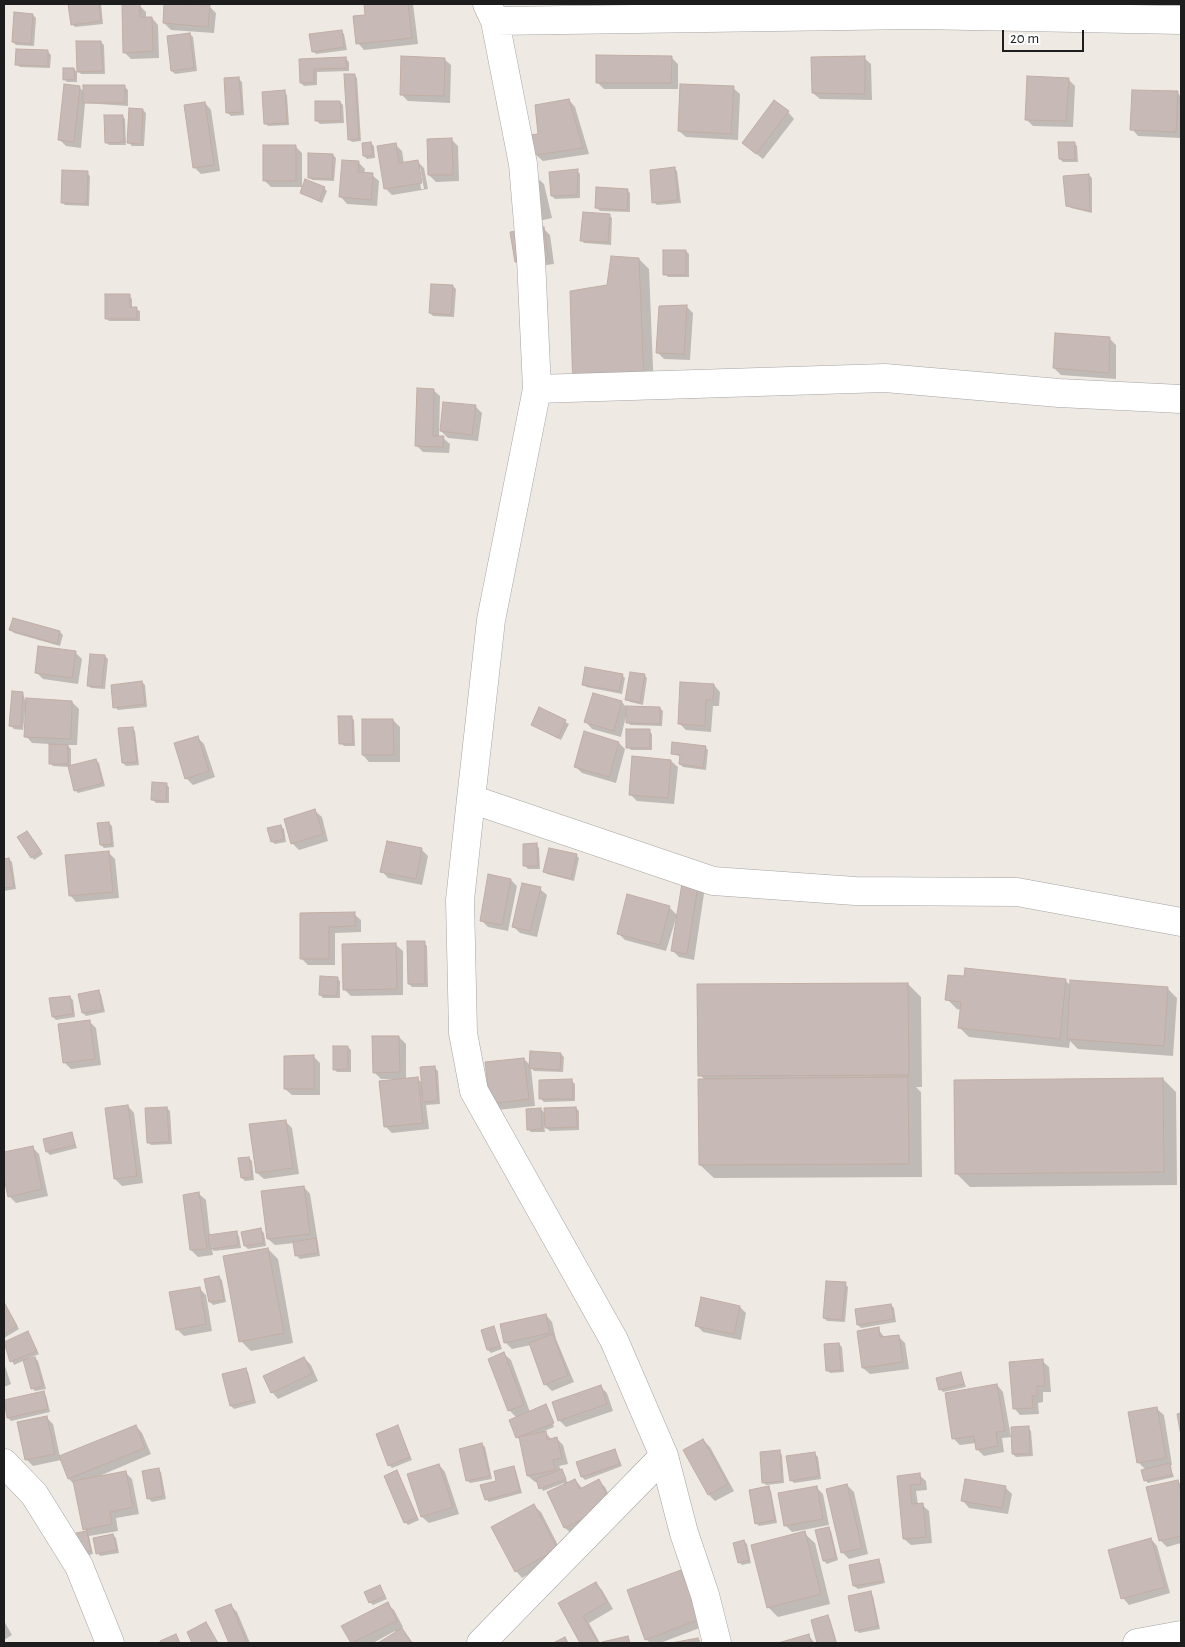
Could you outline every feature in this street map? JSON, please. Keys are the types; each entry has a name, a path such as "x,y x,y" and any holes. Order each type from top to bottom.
{"street":[{"path":"717,1643 705,1595 684,1533 664,1456 614,1340 474,1091 464,1033 460,900 470,799 491,620 537,388 531,259 523,164 491,12 917,15 1181,20"},
{"path":"537,388 885,378 1059,393 1181,399"},
{"path":"470,799 713,881 855,891 1016,892 1181,922"},
{"path":"481,1643 664,1456"},
{"path":"4,1463 34,1494 79,1566 110,1643"},
{"path":"1137,1643 1181,1635"}],"building":[{"path":"68,4 99,4 101,21 71,25"},
{"path":"140,4 140,17 152,17 153,51 123,53 122,5"},
{"path":"164,4 210,5 208,27 163,23"},
{"path":"364,4 408,4 412,38 356,44 353,16 365,15"},
{"path":"14,12 33,14 31,44 12,42"},
{"path":"342,30 344,47 312,52 309,34"},
{"path":"190,33 194,68 171,71 167,36"},
{"path":"76,41 101,41 103,71 77,72"},
{"path":"16,49 48,50 48,66 15,65"},
{"path":"596,55 672,56 671,83 596,83"},
{"path":"401,56 445,58 444,96 400,95"},
{"path":"865,56 865,94 812,93 811,57"},
{"path":"346,57 347,68 314,69 314,83 300,83 299,59"},
{"path":"63,68 74,68 75,79 63,80"},
{"path":"344,74 355,74 359,139 348,140"},
{"path":"1027,76 1069,78 1066,121 1025,120"},
{"path":"239,77 242,112 226,113 224,78"},
{"path":"64,84 80,86 74,142 58,140"},
{"path":"680,84 734,86 731,134 678,131"},
{"path":"83,85 125,85 125,103 83,103"},
{"path":"285,90 287,123 264,124 262,92"},
{"path":"1132,90 1178,91 1176,132 1130,130"},
{"path":"569,99 583,148 535,155 530,135 538,134 535,105"},
{"path":"774,100 789,111 756,154 742,143"},
{"path":"315,101 340,101 341,121 315,121"},
{"path":"205,102 214,165 193,168 184,105"},
{"path":"129,108 143,109 141,144 127,143"},
{"path":"104,115 123,115 124,142 105,143"},
{"path":"452,138 453,175 428,175 427,139"},
{"path":"371,142 373,156 363,156 362,143"},
{"path":"1058,142 1075,142 1075,160 1059,159"},
{"path":"396,143 399,163 418,160 422,183 384,189 377,146"},
{"path":"263,145 296,145 296,181 263,181"},
{"path":"308,153 333,154 332,179 308,178"},
{"path":"342,160 359,161 358,172 373,173 371,200 339,197"},
{"path":"675,167 678,200 652,203 650,170"},
{"path":"578,169 577,195 551,196 549,172"},
{"path":"62,170 88,171 87,204 61,203"},
{"path":"1089,174 1090,211 1066,206 1063,176"},
{"path":"305,179 325,187 319,201 300,193"},
{"path":"596,187 628,189 627,210 595,208"},
{"path":"583,212 610,214 608,242 580,241"},
{"path":"544,227 548,258 515,262 510,232"},
{"path":"663,250 686,250 686,275 663,275"},
{"path":"611,256 639,258 644,382 573,392 570,291 607,285"},
{"path":"431,284 453,285 451,315 429,313"},
{"path":"105,294 130,294 130,307 137,307 137,319 105,319"},
{"path":"687,305 684,354 656,353 659,306"},
{"path":"1055,333 1110,337 1109,373 1053,368"},
{"path":"417,388 434,389 433,436 444,436 443,447 415,446"},
{"path":"443,402 476,405 472,435 440,431"},
{"path":"13,618 60,631 57,644 9,630"},
{"path":"38,646 76,651 72,678 35,673"},
{"path":"90,654 105,655 102,687 87,686"},
{"path":"585,667 623,674 619,691 582,685"},
{"path":"630,672 645,674 640,702 625,700"},
{"path":"142,681 145,704 113,708 111,685"},
{"path":"680,682 714,684 713,700 706,700 705,726 678,724"},
{"path":"12,691 23,692 21,727 9,726"},
{"path":"593,693 622,701 614,731 584,722"},
{"path":"26,698 72,701 71,739 24,737"},
{"path":"626,706 660,707 660,724 626,723"},
{"path":"539,707 566,720 558,738 531,725"},
{"path":"338,716 352,716 353,744 339,744"},
{"path":"362,719 393,719 394,755 362,755"},
{"path":"133,727 137,762 122,763 118,728"},
{"path":"626,729 650,729 650,748 626,748"},
{"path":"584,731 619,742 609,777 574,767"},
{"path":"198,736 209,771 185,779 174,743"},
{"path":"672,742 706,746 703,768 679,764 680,755 671,754"},
{"path":"49,744 68,745 68,764 49,764"},
{"path":"632,756 671,760 668,798 629,795"},
{"path":"96,759 103,783 74,791 68,766"},
{"path":"152,782 167,783 166,801 151,800"},
{"path":"315,809 323,834 291,844 284,819"},
{"path":"109,822 112,844 100,845 97,823"},
{"path":"281,825 284,839 271,842 267,828"},
{"path":"27,831 41,851 31,858 17,837"},
{"path":"387,841 422,848 416,879 380,872"},
{"path":"537,843 538,866 523,866 523,844"},
{"path":"549,848 577,854 571,879 543,872"},
{"path":"109,851 113,892 69,896 65,855"},
{"path":"9,858 14,887 4,888 4,859"},
{"path":"488,874 511,879 502,925 480,921"},
{"path":"683,877 699,879 687,954 671,951"},
{"path":"522,883 541,887 530,931 512,927"},
{"path":"627,894 670,906 660,945 617,934"},
{"path":"355,912 355,926 329,927 329,959 300,959 300,913"},
{"path":"407,941 425,941 425,984 408,984"},
{"path":"396,943 397,989 343,990 342,944"},
{"path":"965,968 1066,979 1060,1039 958,1028 961,1002 945,1000 948,975 964,976"},
{"path":"320,976 338,977 337,996 319,995"},
{"path":"1070,980 1168,987 1164,1046 1067,1039"},
{"path":"908,983 909,1075 698,1076 697,984"},
{"path":"99,990 102,1010 82,1013 78,994"},
{"path":"70,996 73,1014 52,1017 49,998"},
{"path":"90,1020 95,1059 63,1063 58,1024"},
{"path":"372,1036 399,1036 400,1072 373,1073"},
{"path":"333,1046 348,1046 348,1069 333,1070"},
{"path":"530,1051 561,1053 560,1070 529,1068"},
{"path":"314,1055 314,1089 284,1089 284,1056"},
{"path":"524,1058 529,1099 490,1104 485,1062"},
{"path":"435,1066 438,1101 423,1102 420,1067"},
{"path":"418,1077 423,1123 384,1127 379,1081"},
{"path":"908,1077 909,1164 699,1165 698,1079"},
{"path":"1163,1078 1164,1172 955,1174 954,1080"},
{"path":"572,1079 573,1099 539,1099 539,1080"},
{"path":"128,1105 137,1176 114,1179 105,1108"},
{"path":"167,1107 169,1142 147,1143 145,1108"},
{"path":"576,1107 577,1127 545,1128 544,1108"},
{"path":"541,1108 542,1129 527,1130 526,1109"},
{"path":"286,1120 293,1168 256,1173 249,1124"},
{"path":"72,1132 75,1145 46,1152 43,1139"},
{"path":"33,1146 42,1189 8,1197 4,1178 4,1152"},
{"path":"249,1157 252,1177 241,1178 238,1158"},
{"path":"304,1186 310,1234 267,1239 261,1191"},
{"path":"199,1192 207,1249 190,1250 183,1195"},
{"path":"261,1228 264,1243 244,1246 241,1232"},
{"path":"237,1231 238,1245 210,1249 208,1235"},
{"path":"316,1238 318,1253 295,1256 293,1242"},
{"path":"268,1248 284,1333 239,1342 223,1256"},
{"path":"219,1276 224,1300 209,1302 204,1279"},
{"path":"826,1281 846,1282 842,1320 823,1318"},
{"path":"200,1287 206,1324 176,1330 169,1292"},
{"path":"701,1297 740,1306 734,1334 695,1326"},
{"path":"4,1302 17,1326 4,1334"},
{"path":"891,1304 894,1319 857,1325 855,1309"},
{"path":"546,1314 550,1333 504,1343 500,1324"},
{"path":"494,1326 500,1346 487,1350 481,1330"},
{"path":"879,1327 880,1337 899,1335 903,1362 862,1368 857,1331"},
{"path":"28,1331 37,1351 10,1362 4,1342"},
{"path":"553,1334 568,1375 544,1385 529,1343"},
{"path":"839,1343 841,1370 826,1371 824,1344"},
{"path":"504,1352 524,1405 508,1411 488,1359"},
{"path":"35,1357 43,1386 31,1389 23,1360"},
{"path":"304,1357 312,1374 271,1393 263,1376"},
{"path":"1043,1359 1045,1386 1037,1386 1037,1396 1032,1396 1033,1408 1013,1409 1009,1362"},
{"path":"246,1368 254,1400 230,1406 222,1374"},
{"path":"961,1372 964,1384 939,1390 936,1378"},
{"path":"997,1384 1005,1431 996,1432 998,1446 976,1450 974,1436 952,1439 945,1393"},
{"path":"601,1385 607,1404 558,1421 552,1402"},
{"path":"44,1391 48,1409 7,1418 4,1400"},
{"path":"546,1404 554,1423 516,1438 509,1420"},
{"path":"1157,1407 1166,1458 1137,1463 1128,1412"},
{"path":"1181,1413 1181,1436 1177,1414"},
{"path":"47,1416 55,1454 25,1460 17,1422"},
{"path":"136,1425 145,1448 68,1479 59,1456"},
{"path":"398,1425 410,1457 388,1466 376,1434"},
{"path":"1029,1426 1030,1454 1012,1454 1011,1427"},
{"path":"546,1431 547,1440 557,1437 562,1458 553,1460 555,1470 527,1476 519,1437"},
{"path":"703,1439 728,1484 708,1495 683,1450"},
{"path":"482,1443 490,1476 466,1481 459,1449"},
{"path":"615,1449 620,1464 581,1477 576,1462"},
{"path":"780,1450 782,1481 762,1483 760,1452"},
{"path":"815,1452 819,1476 790,1481 786,1456"},
{"path":"1170,1463 1172,1475 1144,1481 1141,1470"},
{"path":"439,1464 453,1507 421,1517 407,1474"},
{"path":"514,1466 520,1491 485,1500 480,1485 496,1481 494,1471"},
{"path":"159,1468 163,1496 147,1499 142,1471"},
{"path":"562,1469 566,1479 539,1489 536,1479"},
{"path":"397,1470 417,1517 404,1523 384,1476"},
{"path":"126,1471 133,1507 110,1512 112,1524 83,1530 73,1481"},
{"path":"920,1473 921,1484 910,1485 912,1504 923,1503 926,1537 903,1539 897,1476"},
{"path":"575,1479 580,1489 599,1479 612,1505 564,1528 547,1492"},
{"path":"965,1479 1006,1486 1002,1508 961,1501"},
{"path":"1178,1480 1181,1493 1181,1536 1159,1541 1146,1487"},
{"path":"847,1484 862,1548 841,1553 826,1489"},
{"path":"769,1486 775,1520 755,1524 749,1490"},
{"path":"817,1486 823,1519 784,1526 778,1493"},
{"path":"534,1504 558,1549 515,1572 491,1527"},
{"path":"829,1527 836,1558 823,1561 815,1530"},
{"path":"87,1531 91,1551 80,1553 76,1533"},
{"path":"805,1531 821,1594 767,1608 751,1545"},
{"path":"113,1534 117,1550 96,1554 93,1538"},
{"path":"1151,1538 1165,1587 1121,1599 1108,1550"},
{"path":"744,1540 749,1560 738,1563 733,1543"},
{"path":"879,1559 883,1581 853,1586 849,1565"},
{"path":"681,1570 700,1619 645,1640 627,1590"},
{"path":"596,1582 607,1602 583,1616 598,1643 580,1643 558,1603"},
{"path":"380,1585 385,1596 369,1603 364,1592"},
{"path":"871,1591 878,1626 855,1631 848,1596"},
{"path":"388,1602 397,1621 351,1643 341,1626"},
{"path":"231,1604 247,1643 229,1643 215,1610"},
{"path":"828,1615 836,1643 817,1643 811,1620"},
{"path":"206,1622 218,1643 192,1643 187,1632"},
{"path":"402,1628 412,1643 378,1643"},
{"path":"176,1634 180,1643 161,1643 160,1641"},
{"path":"809,1634 811,1643 778,1643"},
{"path":"628,1636 630,1643 602,1643 602,1642"},
{"path":"565,1637 568,1643 553,1643"},
{"path":"698,1638 700,1643 671,1643"}]}
